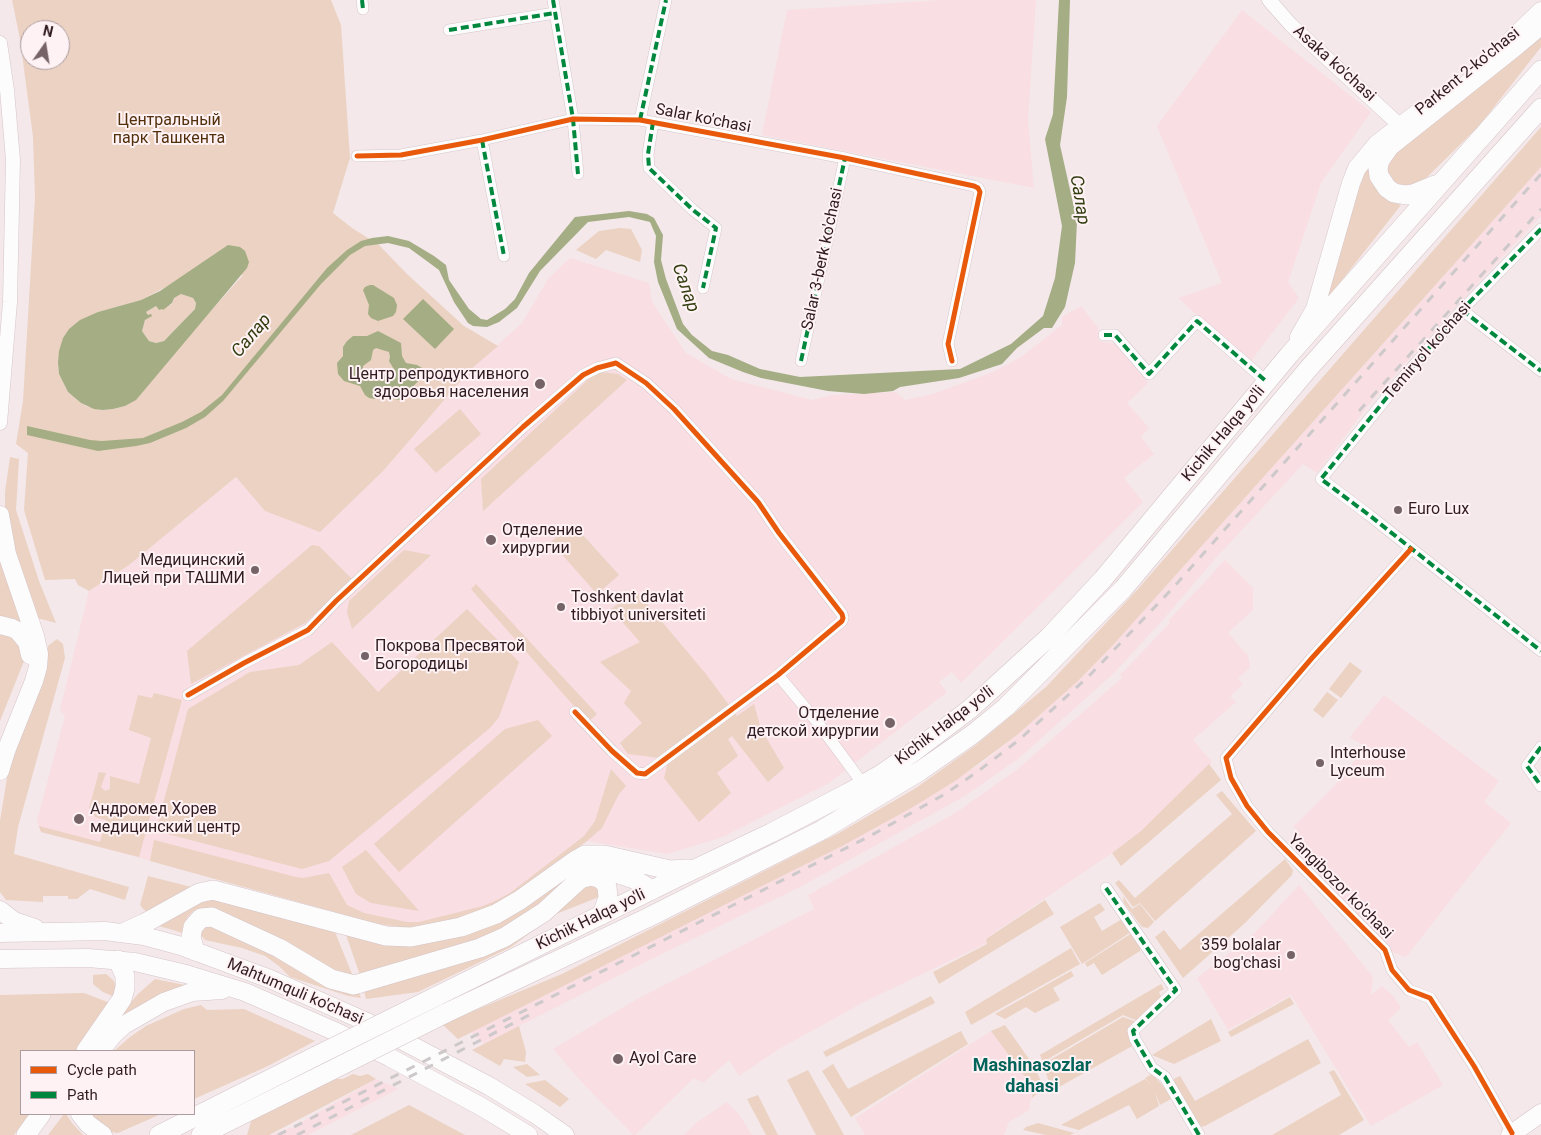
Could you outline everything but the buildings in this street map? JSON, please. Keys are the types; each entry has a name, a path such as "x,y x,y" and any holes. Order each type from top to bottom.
{"highway":[{"path":"1439,183 1413,194 1406,195 1394,192 1381,182 1378,168 1380,160 1404,128 1517,46 1541,25"},
{"name":"Kichik Halqa yo'li","path":"201,1135 822,830 869,792 912,753 965,714 1049,637 1103,579 1289,355 1439,183 1541,70"},
{"name":"Kichik Halqa yo'li","path":"159,1135 696,868 771,833 920,771 966,740 1006,707 1123,589 1309,368 1541,108"},
{"path":"125,932 199,893 213,890 386,936 411,937 461,927 496,914 586,855 604,855 670,870 696,868"},
{"path":"195,951 191,937 193,927 201,918 212,916 279,948 331,979 344,984 359,984 480,948 505,937 544,912 590,870 600,868 634,879 652,890"},
{"path":"579,880 591,876 599,878 605,883 609,895 607,905 602,914"},
{"path":"87,1050 122,1000 125,976 118,960"},
{"path":"26,1135 40,1115"}],"main road":[{"name":"Parkent 2-ko'chasi","path":"1289,355 1315,309 1357,168 1376,144 1404,128 1511,40 1541,12"},
{"path":"0,515 7,554 35,636 39,654 38,668 34,681 0,771"},
{"path":"0,625 12,628 23,636 29,647 31,659 30,666 0,738"},
{"path":"0,910 14,921 47,932"},
{"name":"Mahtumquli ko'chasi","path":"0,933 89,930 125,932 195,951 270,979 369,1023 488,1086 535,1114 565,1135"},
{"name":"Mahtumquli ko'chasi","path":"0,959 118,960 151,965 245,992 300,1015 381,1054 482,1107 528,1135"},
{"path":"0,967 22,959"},
{"path":"101,1050 124,1025 151,1008 174,997 208,990 245,992"},
{"path":"1511,1134 1541,1113"},
{"path":"81,1115 88,1124 103,1135"}],"street":[{"path":"553,0 573,119 578,174"},
{"path":"640,120 666,0"},
{"name":"Asaka ko'chasi","path":"1269,0 1291,25 1404,128"},
{"path":"449,30 555,12"},
{"path":"0,43 7,90 13,160 10,302 0,423"},
{"name":"Salar ko'chasi","path":"357,156 401,155 482,140 573,119 640,120 845,158 974,186 980,192 948,344 952,361"},
{"path":"653,122 648,154 649,168 693,210 716,228 703,288"},
{"path":"482,140 504,256"},
{"name":"Salar 3-berk ko'chasi","path":"801,361 845,158"},
{"name":"Temiryo'l ko'chasi","path":"1412,549 1369,514 1321,480 1401,380 1462,310 1541,229"},
{"path":"1462,310 1541,371"},
{"path":"1104,335 1115,335 1149,374 1198,321 1267,382"},
{"path":"188,695 308,630 336,601 568,388 583,375 597,368 616,363 646,383 692,428 758,502 842,614 842,621 778,675 646,774 637,773 575,712"},
{"path":"1412,549 1541,651"},
{"name":"Yangibozor ko'chasi","path":"1412,549 1312,658 1226,758 1231,778 1247,806 1268,832 1385,950 1392,970 1409,990 1430,998 1474,1066 1511,1134"},
{"path":"778,675 818,723 869,792"},
{"path":"1541,747 1527,766 1541,786"},
{"path":"1106,888 1176,990 1133,1032 1152,1068 1166,1076 1199,1135"}],"shaded area":[{"path":"940,0 1036,0 1028,120 1034,188 762,135 787,10"},
{"name":"Салар","path":"1059,0 1070,0 1067,97 1060,145 1077,221 1075,263 1065,307 1052,328 1044,328 1017,348 1002,364 959,378 900,387 893,391 864,394 828,391 761,378 743,372 709,358 677,329 658,282 654,262 656,236 650,222 629,217 588,222 540,271 517,308 499,322 487,327 473,326 468,323 454,302 439,270 409,248 388,243 365,246 350,255 321,284 223,401 205,417 186,428 150,443 98,451 27,435 27,426 90,440 143,438 201,412 222,395 327,268 347,250 361,241 388,236 409,241 434,256 446,265 449,280 469,309 481,319 487,320 505,309 515,299 529,273 575,217 629,211 647,214 654,218 663,235 661,260 666,279 683,324 692,335 712,351 728,355 760,369 800,377 960,369 1011,344 1043,316 1055,278 1062,226 1045,139 1053,114"},
{"path":"1242,10 1371,112 1321,183 1288,282 1299,298 1250,362 1178,298 1222,283 1157,126"},
{"path":"1541,167 1541,216 1462,300 1370,403 1317,473 1303,464 1214,560 1113,674 1018,759 965,796 802,886 483,1044 471,1032 879,826 982,763 1017,735 1078,681 1114,644"},
{"path":"228,245 240,247 245,251 249,262 247,268 136,400 125,406 103,410 94,409 81,403 68,392 59,374 59,351 63,338 69,329 80,320 98,312 141,300 160,291","holes":["181,294 193,298 196,303 195,309 164,341 156,343 149,341 142,331 145,320 152,316 146,312 156,306 159,310 163,310 172,303 174,298"]},
{"name":"Toshkent davlat tibbiyot universiteti","path":"570,258 649,283 652,302 686,353 731,379 812,400 832,395 896,392 905,400 933,394 993,372 1021,357 1062,325 1062,317 1081,306 1098,328 1099,341 1114,343 1148,383 1127,403 1149,428 1141,437 1154,454 1124,478 1143,502 961,683 952,672 939,682 947,692 829,783 723,837 667,854 587,841 514,896 433,926 378,924 41,832 37,821 65,716 60,710 89,591 129,565 236,477 265,511 384,470 470,370 522,323 548,279"},
{"path":"370,285 394,298 397,305 393,316 378,321 371,318 368,314 369,305 363,290"},
{"path":"423,299 454,329 435,349 403,319"},
{"path":"378,331 401,343 402,356 406,363 417,365 424,369 424,375 400,400 394,399 390,392 386,390 382,391 375,399 369,398 360,386 344,381 338,374 337,363 343,356 343,347 347,341 353,336 367,336","holes":["376,348 389,352 389,361 395,371 392,375 385,375 380,379 372,381 363,375 363,366 371,360 373,350"]},
{"path":"1225,560 1253,588 1253,610 1228,633 1248,656 1250,668 1238,678 1243,684 1230,696 1236,702 1193,740 1212,762 1141,831 1112,853 985,939 987,943 864,1002 779,1049 739,1076 729,1060 703,1083 694,1078 635,1135 578,1078 553,1049 639,998 814,909 808,895 957,812 1019,768 1122,678 1120,675 1170,623 1169,620"},
{"path":"1384,695 1499,781 1484,802 1511,823 1406,957 1392,952 1318,878 1294,826 1344,776 1364,746 1350,737"},
{"name":"359 bolalar bog'chasi","path":"1299,885 1373,977 1371,995 1382,986 1394,997 1401,1008 1388,1020 1409,1047 1417,1042 1443,1085 1371,1126 1291,995 1228,1030 1197,978 1254,934"},
{"path":"991,1031 1033,1088 1029,1110 1009,1122 1004,1135 865,1135 855,1118"},
{"path":"376,1079 398,1089 308,1135 272,1135 293,1127"},
{"path":"727,1102 740,1116 752,1135 684,1135 696,1123"}],"green space":[{"name":"Центральный парк Ташкента","path":"12,0 331,0 341,25 350,158 333,213 379,245 407,274 464,326 498,346 470,370 384,470 320,532 265,511 236,477 129,565 89,591 78,585 75,579 45,580 24,510 28,453 16,444 23,401 35,197 33,137 24,70 70,70 70,20 20,20 20,39","holes":["243,275 125,406 103,410 86,406 68,392 59,374 58,363 98,312 141,300 177,281"]},
{"path":"1541,34 1541,47 1479,126 1419,185 1414,189 1388,182 1386,160"},
{"path":"1541,127 1541,167 1114,644 1078,681 1017,735 955,781 913,807 844,845 458,1039 442,1024 562,974 839,833 916,788 976,745 1046,687 1137,590"},
{"path":"1372,159 1371,174 1375,187 1382,196 1401,205 1327,299 1354,202"},
{"path":"620,228 631,229 642,250 640,262 606,250 596,259 576,250 599,231"},
{"path":"181,294 193,298 196,303 195,309 164,341 156,343 149,341 142,331 148,315 146,312 156,306 159,310 172,304 173,298"},
{"path":"601,372 618,374 627,380 483,511 481,479 592,376"},
{"path":"460,409 481,434 436,473 414,449"},
{"path":"10,457 19,459 16,510 39,581 56,623 37,618 9,536 5,512 5,492"},
{"path":"572,523 619,575 597,594 551,542"},
{"path":"312,545 319,546 352,579 305,623 191,684 187,651"},
{"path":"404,550 431,555 352,629 347,612 349,601"},
{"path":"0,561 24,629 0,620"},
{"path":"476,584 597,714 588,722 471,589"},
{"path":"636,591 706,674 737,716 754,704 761,729 784,768 768,782 732,736 728,739 738,756 717,773 731,793 699,822 664,778 667,766 660,758 628,754 620,743 642,723 624,703 631,691 600,662 640,642 611,609"},
{"path":"467,609 519,662 499,717 490,728 329,861 302,869 156,831 188,709 250,672 299,665 332,642 378,692"},
{"path":"5,633 18,639 24,661 0,721 0,634"},
{"path":"57,639 63,644 65,658 18,827 14,854 129,887 125,900 90,889 77,899 68,899 68,896 43,896 43,902 6,900 0,892 0,821 7,778 45,665 48,646"},
{"path":"1350,662 1362,671 1341,698 1329,689"},
{"path":"1327,692 1338,700 1323,718 1313,710"},
{"path":"154,693 182,700 139,857 41,832 39,826 100,842 106,820 95,817 89,808 99,772 106,773 101,787 105,791 110,789 110,776 139,784 151,738 129,730 138,695 152,698"},
{"path":"538,720 552,736 399,872 374,844 505,729"},
{"path":"1209,764 1221,780 1121,866 1112,853 1141,831"},
{"path":"611,769 626,786 619,794 602,828 514,896 484,912 433,926 408,928 378,924 150,861 154,840 296,877 303,878 329,873 347,905 364,913 407,922 419,922 483,906 497,900 510,893 584,836 595,821"},
{"path":"1222,791 1256,831 1155,921 1140,903 1133,907 1115,883 1119,880 1135,898 1232,814 1216,795"},
{"path":"366,850 419,911 371,903 356,894 342,867"},
{"path":"1285,859 1293,870 1292,875 1245,923 1183,978 1155,937 1164,930 1180,950"},
{"path":"584,860 649,873 644,876 582,866 542,907 494,937 361,978 345,932 433,940"},
{"path":"148,876 199,889 157,915 144,910 140,905"},
{"path":"590,884 599,886 599,897 556,914 511,947 418,992 366,999 364,991 554,912"},
{"path":"1123,896 1132,909 1140,904 1154,922 1148,928 1142,927 1124,903"},
{"path":"202,897 333,927 354,979 201,909 193,911 187,918 183,925 183,933 152,924"},
{"path":"1045,900 1054,914 939,984 933,972 987,944 986,939"},
{"path":"1100,903 1105,910 1094,917 1102,931 1122,919 1131,932 1082,964 1060,927"},
{"path":"204,922 358,991 361,998 348,996 290,977 265,956 242,948 205,940 200,934"},
{"path":"1132,933 1141,947 1140,951 1102,975 1094,963 1087,967 1085,963"},
{"path":"1071,948 1080,964 971,1025 965,1012"},
{"path":"1071,971 1074,976 1053,988 1060,1000 1035,1013 1026,1007 1005,1019 995,1014"},
{"path":"106,974 117,986 117,998 103,992 93,984 93,975"},
{"path":"155,979 190,986 113,1023 138,994"},
{"path":"1161,984 1164,989 1159,992 1162,999 1138,1021 1123,1015 1043,1062 1040,1055"},
{"path":"84,993 110,1003 80,1050 20,1050 20,1115 29,1115 14,1135 0,1135 0,995"},
{"path":"931,996 935,1003 826,1057 823,1052"},
{"path":"1290,997 1294,1004 1231,1037 1228,1032"},
{"path":"201,1005 207,1010 244,1009 315,1041 268,1066 195,1099 195,1050 115,1050 146,1026 184,1009"},
{"path":"1123,1017 1137,1022 1134,1045 1052,1091 1043,1064"},
{"path":"1211,1019 1221,1041 1174,1064 1152,1055"},
{"path":"1005,1025 1034,1066 1044,1088 1032,1098 1033,1088 991,1031"},
{"path":"519,1026 526,1052 525,1062 504,1059 500,1066 472,1050"},
{"path":"961,1031 968,1044 851,1117 822,1071 833,1064 848,1089"},
{"path":"1308,1039 1321,1063 1205,1126 1200,1127 1173,1082 1174,1079 1180,1076 1195,1101"},
{"path":"527,1064 540,1075 527,1077 513,1067"},
{"path":"808,1070 844,1135 816,1135 787,1080"},
{"path":"1334,1070 1364,1120 1339,1135 1272,1135 1341,1095 1329,1072"},
{"path":"353,1074 360,1076 368,1074 376,1079 269,1135 247,1135 252,1118 336,1079 343,1079"},
{"path":"1152,1074 1167,1090 1171,1099 1160,1105 1155,1092 1159,1106 1137,1119 1129,1105 1079,1130 1061,1125 1145,1079 1152,1086 1145,1078"},
{"path":"545,1080 569,1099 560,1107 525,1084"},
{"path":"758,1095 778,1135 766,1135 747,1099"},
{"path":"409,1105 465,1135 351,1135"},
{"path":"63,1115 67,1115 83,1135 48,1135"},
{"path":"89,1115 159,1115 118,1133 110,1132"},
{"path":"1038,1123 1074,1133 1070,1135 1046,1135 1023,1130"}],"railway":[{"path":"278,1135 870,836 945,794 977,772 1019,740 1089,676 1171,590 1541,174"},
{"path":"1359,411 1541,209"},
{"path":"297,1135 535,1012"}],"marked path":[{"path":"362,0 363,9"},
{"path":"553,0 573,119 578,174"},
{"path":"640,120 666,0"},
{"path":"449,30 555,13"},
{"path":"653,122 648,154 649,168 693,210 716,228 703,288"},
{"path":"482,140 504,256"},
{"path":"801,361 845,158"},
{"path":"1541,229 1462,310 1401,380 1321,479 1541,651"},
{"path":"1462,310 1541,371"},
{"path":"1104,335 1115,335 1149,374 1197,321 1267,382"},
{"path":"1541,747 1527,766 1541,786"},
{"path":"1106,888 1176,990 1133,1031 1135,1039 1152,1068 1165,1077 1199,1135"}],"cycle path":[{"path":"357,156 401,155 482,140 573,119 640,120 845,158 974,186 980,192 948,344 952,361"},
{"path":"188,695 308,630 336,601 523,427 583,375 597,368 616,363 646,383 674,409 758,502 779,533 842,614 843,618 842,621 778,675 645,774 637,773 612,751 575,712"},
{"path":"1411,549 1312,658 1226,758 1231,778 1247,806 1268,832 1385,950 1392,970 1409,990 1430,998 1474,1066 1512,1133"}],"place":[{"name":"Центр репродуктивного здоровья населения","path":"540,384"},
{"name":"Euro Lux","path":"1398,510"},
{"name":"Отделение хирургии","path":"491,540"},
{"name":"Медицинский Лицей при ТАШМИ","path":"255,570"},
{"name":"Toshkent davlat tibbiyot universiteti","path":"561,607"},
{"name":"Покрова Пресвятой Богородицы","path":"365,656"},
{"name":"Отделение детской хирургии","path":"890,723"},
{"name":"Interhouse Lyceum","path":"1320,763"},
{"name":"Андромед Хорев медицинский центр","path":"79,819"},
{"name":"359 bolalar bog'chasi","path":"1291,955"},
{"name":"Ayol Care","path":"618,1059"}],"district":[{"name":"Mashinasozlar dahasi","path":"1032,1076"}]}
